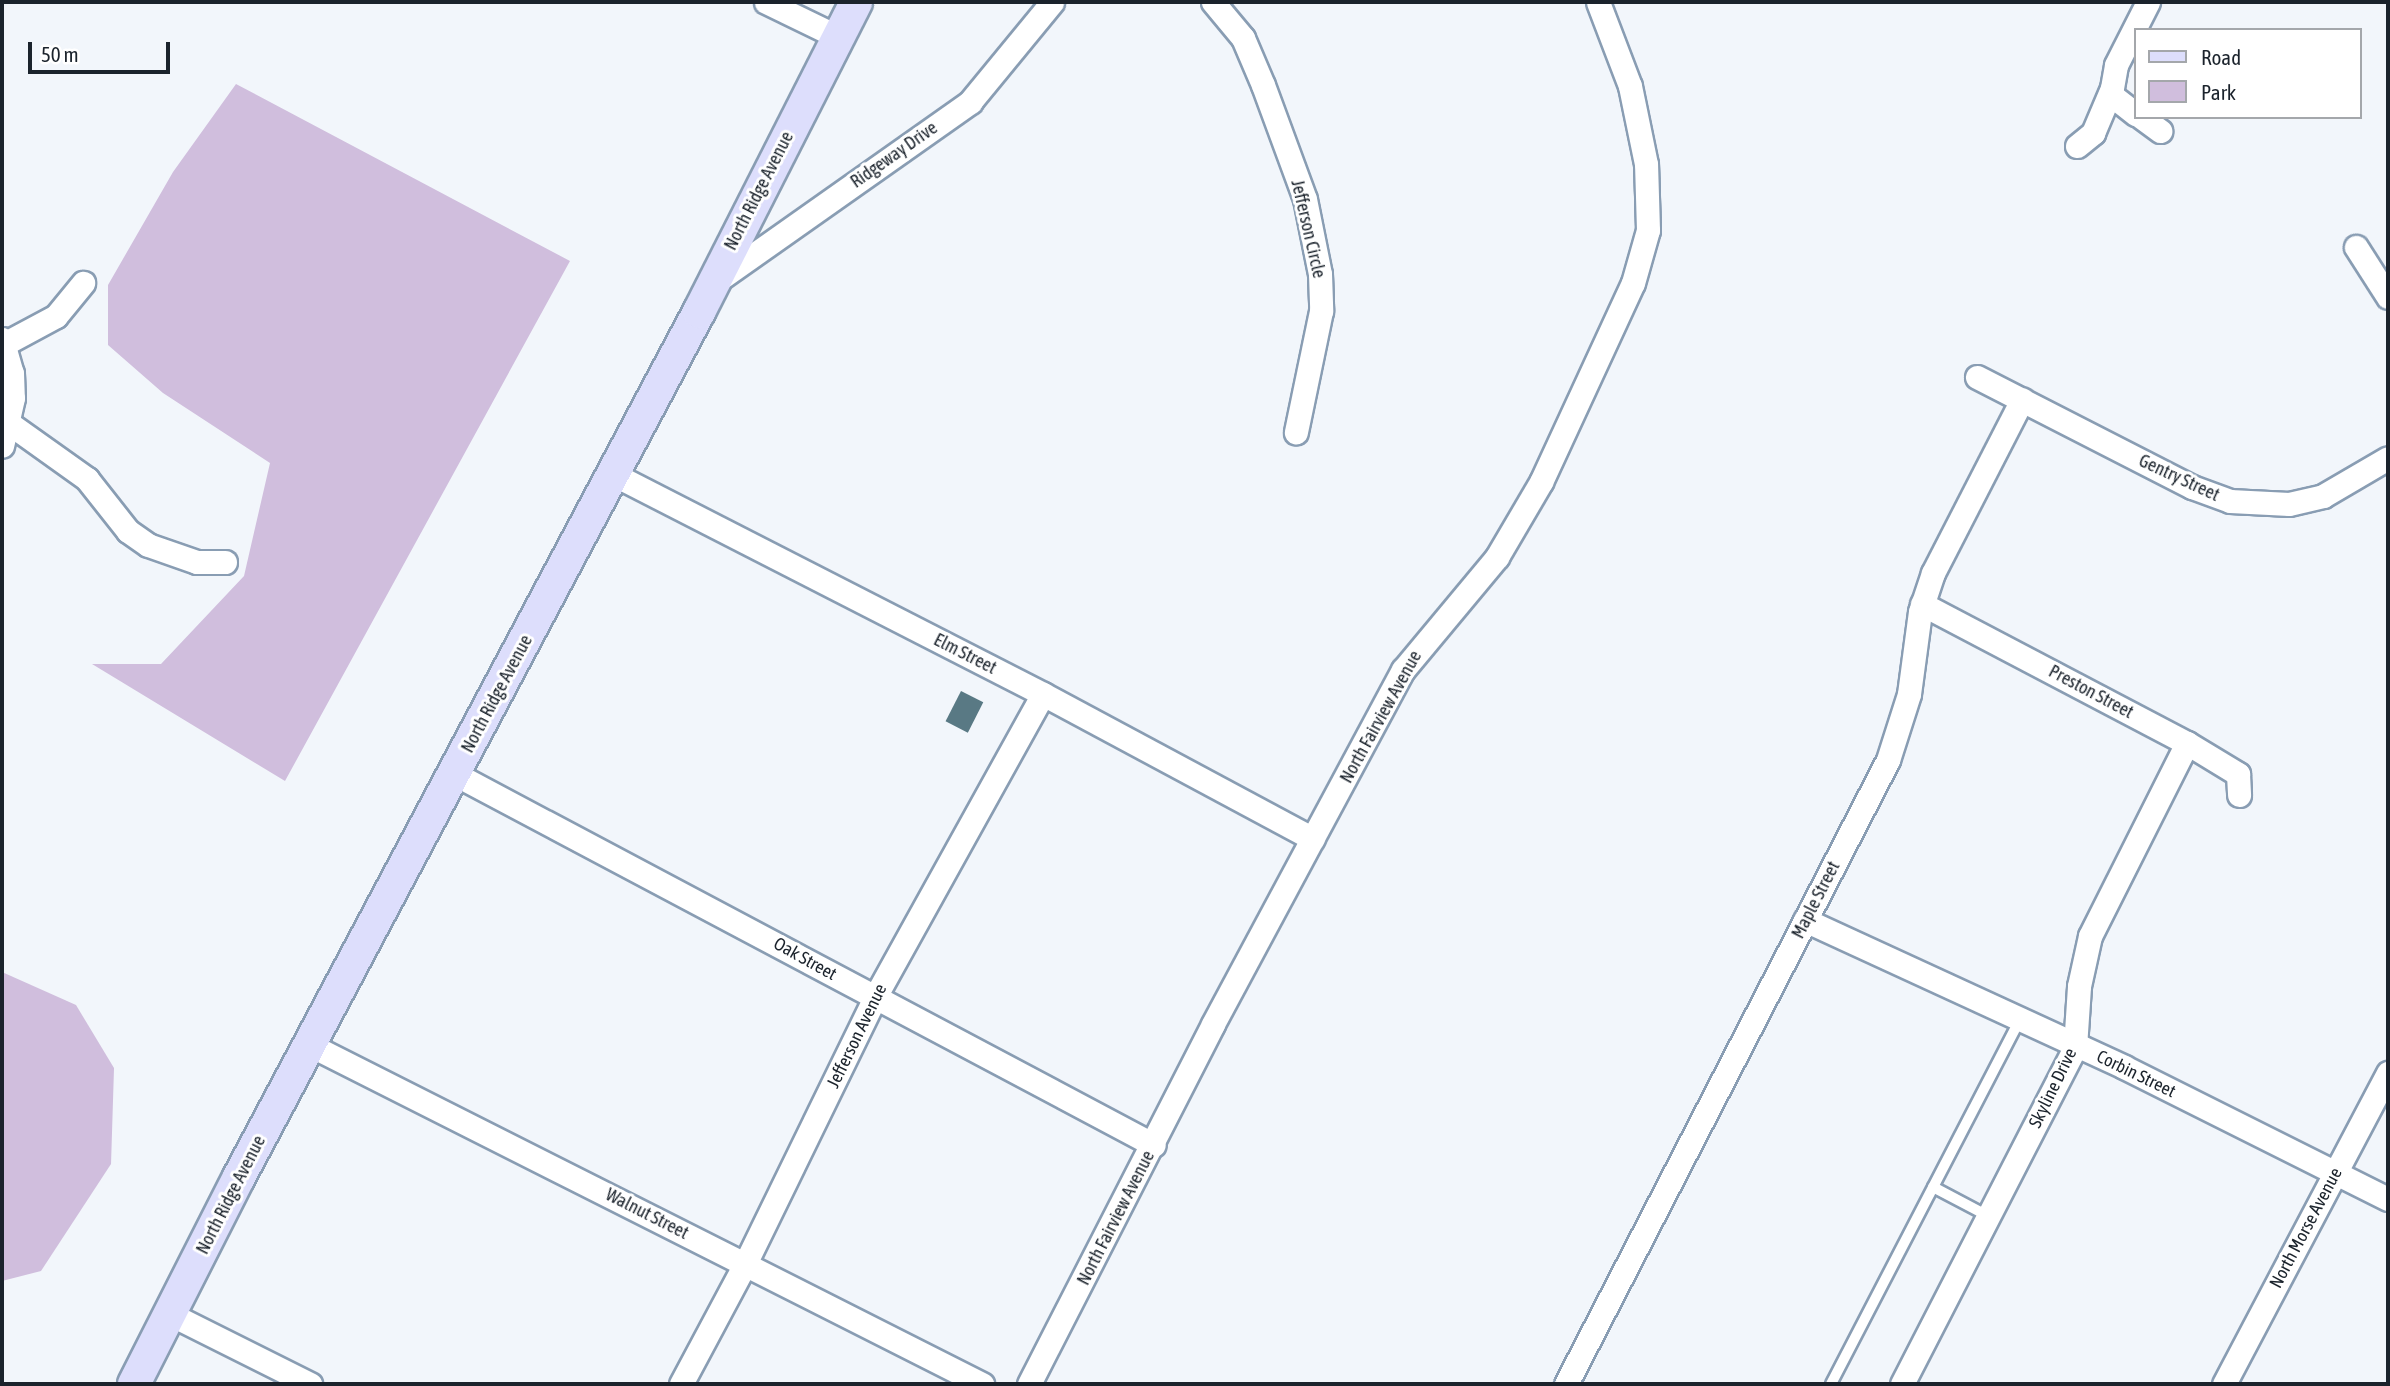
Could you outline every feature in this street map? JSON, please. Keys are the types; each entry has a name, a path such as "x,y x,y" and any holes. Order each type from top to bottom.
{"street":[{"path":"766,2 838,37"},
{"name":"North Ridge Avenue","path":"134,1384 310,1045 613,474 856,2"},
{"name":"Ridgeway Drive","path":"712,283 970,102 1052,2"},
{"name":"Jefferson Circle","path":"1213,2 1243,38 1263,85 1305,199 1320,274 1321,311 1296,432"},
{"name":"North Fairview Avenue","path":"1029,1384 1313,839 1413,655 1497,557 1541,482 1633,283 1648,230 1646,163 1630,86 1598,2"},
{"path":"2135,28 2148,2"},
{"path":"2077,146 2093,133 2110,94 2116,65 2134,30"},
{"path":"2110,94 2134,112"},
{"path":"2356,247 2388,297"},
{"path":"2,446 9,424 12,373 3,342 56,316 83,283"},
{"name":"Gentry Street","path":"1977,377 2192,488 2230,501 2288,504 2323,496 2388,458"},
{"name":"Maple Street","path":"1566,1384 1892,749 1909,694 1922,604 1933,573 2022,400"},
{"path":"9,424 86,479 128,531 148,545 185,559 225,562"},
{"name":"Elm Street","path":"613,474 1042,694 1313,839"},
{"name":"Preston Street","path":"1922,604 2187,743 2238,774 2239,795"},
{"name":"Jefferson Avenue","path":"681,1384 746,1264 875,997 1042,694"},
{"name":"Skyline Drive","path":"1902,1384 2075,1046 2079,986 2090,936 2187,743"},
{"name":"Oak Street","path":"455,774 1154,1145"},
{"name":"Corbin Street","path":"1805,920 2075,1046 2336,1171 2388,1199"},
{"name":"Walnut Street","path":"310,1045 982,1384"},
{"name":"North Morse Avenue","path":"2224,1384 2388,1073"},
{"path":"170,1314 310,1384"}],"lane":[{"path":"1834,1383 2020,1020"},
{"path":"1933,1187 1988,1216"}],"green space":[{"path":"236,84 570,261 285,781 92,664 161,664 244,576 270,463 163,393 108,345 108,285 173,172"},
{"path":"2,972 76,1005 114,1068 111,1164 41,1271 2,1281"}],"building":[{"path":"961,691 983,702 968,733 946,721"}]}
